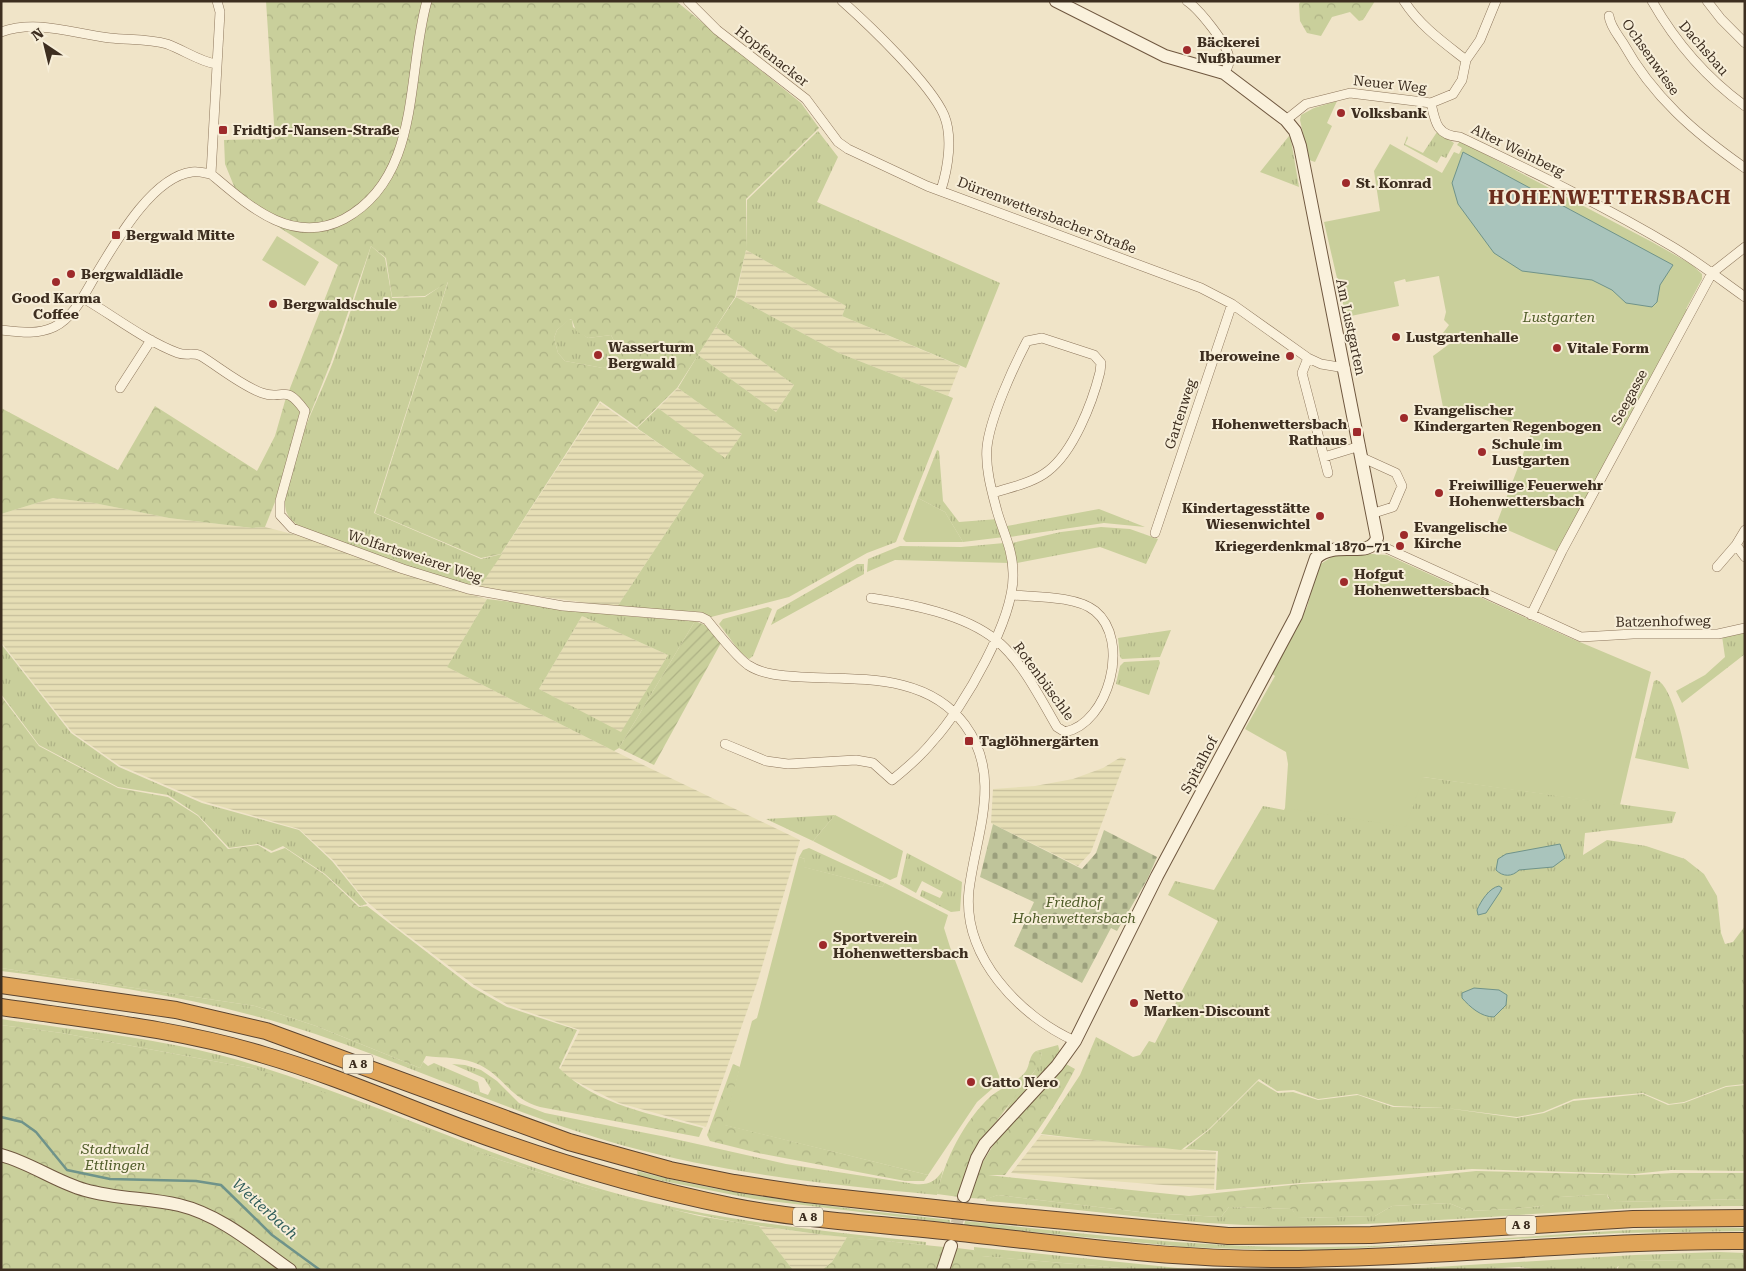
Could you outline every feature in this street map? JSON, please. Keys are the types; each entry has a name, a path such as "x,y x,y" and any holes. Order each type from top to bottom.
{"highway":[{"name":"A 8","path":"1,985 176,1010 266,1031 569,1142 670,1170 734,1183 806,1194 990,1214 1228,1236 1371,1235 1633,1219 1745,1218"},
{"name":"A 8","path":"1,1007 125,1025 223,1043 300,1067 569,1166 648,1188 734,1207 799,1216 1143,1252 1235,1259 1316,1259 1544,1247 1745,1241"}],"street":[{"path":"211,174 220,12 217,1"},
{"path":"1,330 31,332 56,326 68,317 83,298 132,219 157,188 172,178 192,172 211,174 255,209 278,222 297,227 319,229 354,214 374,196 386,179 400,148 414,83 422,19 427,1"},
{"name":"Hopfenacker","path":"688,1 716,30 806,99 838,142 848,149 927,186 941,190"},
{"name":"Dürrenwettersbacher Straße","path":"842,1 905,63 944,115 949,138 941,190 1201,288 1232,304 1308,358 1321,364 1345,368"},
{"path":"1056,1 1165,56 1224,73 1286,120"},
{"path":"1404,1 1413,16 1466,60"},
{"name":"Neuer Weg","path":"1286,120 1306,104 1350,93 1431,103 1452,94 1462,80 1466,60 1480,40 1496,1"},
{"name":"Dachsbau","path":"1652,1 1670,31 1692,60 1724,91 1745,106"},
{"path":"1708,1 1721,19 1745,43"},
{"path":"1193,3 1204,16 1229,56 1229,65 1224,73"},
{"name":"Ochsenwiese","path":"1609,16 1628,53 1657,94 1692,129 1745,168"},
{"path":"1,32 10,29 40,26 110,38 167,44 206,63 216,64"},
{"name":"Alter Weinberg","path":"1431,103 1435,123 1441,131 1460,137 1554,183 1672,246 1745,297"},
{"name":"Am Lustgarten","path":"1286,120 1298,138 1378,533 1375,543"},
{"path":"1712,273 1745,247"},
{"name":"Seegasse","path":"1530,615 1567,542 1712,273"},
{"path":"83,298 151,340 120,388"},
{"name":"Gartenweg","path":"1155,533 1232,304"},
{"path":"725,744 766,761 788,764 856,760 873,763 892,780 934,741 954,713 996,640 1007,615 1012,595 1011,554 994,493 987,455 990,431 1027,341 1042,338 1094,355 1101,363 1100,372 1072,444 1047,472 994,493"},
{"name":"Wolfartsweierer Weg","path":"151,340 180,354 196,353 263,393 286,393 296,399 305,411 280,501 280,515 292,528 468,590 563,606 697,616 708,620 749,666 777,676 900,683 926,692 954,713"},
{"path":"1308,358 1302,373 1328,473"},
{"path":"1324,457 1361,452 1396,473 1402,486 1393,506 1374,513"},
{"path":"1717,566 1736,545 1745,530"},
{"path":"1375,543 1530,615"},
{"name":"Spitalhof","path":"964,1196 977,1158 986,1144 1058,1066 1075,1041 1157,876 1296,616 1316,558 1324,552 1333,549 1365,549 1375,543"},
{"path":"1736,545 1745,557"},
{"name":"Rotenbüschle","path":"870,598 905,603 955,617 996,640 1018,665 1057,727 1065,732 1075,730 1092,717 1110,680 1113,661 1111,635 1103,620 1090,608 1078,603 1012,595"},
{"name":"Batzenhofweg","path":"1530,615 1581,637 1634,634 1718,634 1745,628"},
{"path":"954,713 973,738 986,782 984,814 969,895 970,916 976,943 992,971 1019,1004 1045,1024 1075,1041"},
{"path":"1,1155 29,1165 83,1190 117,1198 181,1206 204,1214 242,1236 290,1270"},
{"path":"944,1270 951,1246"}],"shaded area":[{"path":"746,250 846,306 842,316 960,366 948,396 839,353 736,297"},
{"path":"716,327 794,385 776,412 698,355"},
{"path":"678,388 742,434 725,459 658,408"},
{"path":"600,403 704,475 617,607 479,588"},
{"path":"53,498 94,503 169,518 252,528 265,527 304,537 444,587 487,599 447,667 614,751 800,840 758,980 706,1127 619,1103 571,1079 560,1069 580,1030 508,1005 474,985 394,925 365,900 333,860 299,829 202,801 119,765 72,732 1,642 1,514"},
{"path":"582,616 668,655 621,733 539,689"},
{"path":"1121,757 1126,759 1091,852 1078,866 991,823 993,789 1035,786 1073,779 1103,768"},
{"path":"1041,1135 1216,1152 1214,1189 1011,1173"},
{"path":"759,1226 847,1237 832,1262 822,1270 793,1270"}],"green space":[{"path":"266,1 676,1 801,103 819,128 746,199 746,250 735,297 677,388 637,427 600,401 501,554 481,558 375,513 448,282 425,296 392,297 386,258 371,246 331,362 265,527 252,528 169,518 94,503 53,498 1,514 1,408 118,470 155,406 257,471 275,436 285,401 338,265 277,226 236,191 225,164 224,140 275,139","holes":["570,319 576,331 588,338 611,335 620,353 612,365 603,368 565,361 558,353 554,338 557,330"]},
{"path":"1301,1 1375,1 1363,20 1359,21 1350,12 1332,17 1321,36 1307,33 1300,21 1299,4"},
{"path":"1337,101 1327,123 1332,126 1315,162 1309,160 1300,120 1301,115 1314,108"},
{"path":"818,131 838,157 817,202 1000,283 966,368 842,316 846,306 746,250 747,200"},
{"path":"1437,132 1454,143 1446,158 1441,156 1437,163 1404,145 1407,136 1405,144 1423,153"},
{"path":"1289,136 1291,140 1299,187 1260,172"},
{"name":"Lustgarten","path":"1460,141 1652,242 1691,264 1702,274 1702,279 1686,309 1688,309 1558,552 1496,525 1533,428 1515,424 1479,409 1443,407 1433,356 1452,342 1451,336 1443,333 1449,325 1444,320 1446,312 1439,276 1406,282 1405,279 1394,282 1399,306 1346,317 1324,222 1380,211 1374,171 1390,144 1442,173 1454,152 1459,154 1462,148 1457,145"},
{"path":"277,236 319,262 305,286 262,260"},
{"path":"371,246 385,258 392,298 425,297 448,281 374,513 481,559 502,554 479,588 422,571 300,527 286,512 285,499 292,464 304,429 333,362"},
{"path":"736,297 839,353 953,398 896,542 867,553 789,597 711,617 701,612 617,607 704,475 637,428 658,408 725,458 742,434 678,388 698,355 776,412 794,385 716,327"},
{"path":"569,319 572,320 573,327 588,338 611,335 620,353 612,366 603,368 565,361 558,353 554,338 557,330"},
{"path":"937,450 939,451 943,501 959,522 998,519 1004,537 963,542 945,512 918,498"},
{"path":"918,498 945,512 963,542 906,542 903,539"},
{"path":"1099,509 1145,527 1104,523 1010,537 1007,526"},
{"path":"1101,527 1130,529 1158,539 1146,564 1100,547 1017,563 1012,543 1061,532"},
{"path":"1004,543 1010,563 895,560 867,572 868,559 900,546 961,547"},
{"path":"1358,553 1387,555 1568,637 1651,672 1620,805 1423,777 1406,827 1285,808 1288,764 1286,752 1245,729 1275,676 1271,673 1307,607 1319,565 1335,555"},
{"path":"857,564 864,564 864,574 771,625 777,610"},
{"path":"487,599 626,616 695,621 619,748 614,751 447,667","holes":["582,616 668,655 621,732 539,689"]},
{"path":"768,607 772,609 753,656 749,659 740,652 719,624 723,619"},
{"path":"695,621 705,625 722,641 654,765 619,748"},
{"path":"1171,630 1160,657 1122,659 1120,657 1118,638"},
{"path":"1745,631 1745,654 1682,703 1676,691 1705,675 1725,657 1722,636"},
{"path":"1,644 71,733 119,767 202,803 299,830 332,861 367,904 360,906 325,874 283,846 272,851 258,844 229,848 198,815 168,795 118,787 39,745 1,694"},
{"path":"1159,660 1160,663 1149,695 1116,684 1120,666 1124,662"},
{"path":"1657,680 1669,694 1674,706 1689,769 1635,758 1654,681"},
{"path":"1,696 39,746 118,788 168,797 198,816 228,849 258,845 271,853 285,848 325,875 359,907 367,906 472,987 507,1007 577,1030 559,1068 574,1081 608,1100 645,1113 703,1128 699,1137 540,1107 521,1098 489,1070 474,1062 426,1056 420,1068 316,1026 255,1006 1,968"},
{"path":"1423,777 1676,812 1672,823 1585,833 1583,855 1607,840 1646,846 1685,859 1704,874 1717,896 1721,933 1725,944 1733,942 1745,926 1745,1084 1726,1086 1684,1102 1669,1104 1643,1093 1574,1099 1543,1112 1517,1117 1446,1108 1394,1106 1357,1094 1318,1099 1294,1090 1277,1091 1259,1079 1209,1129 1181,1150 1041,1134 1080,1075 1096,1037 1133,1057 1140,1055 1149,1041 1155,1043 1218,921 1168,895 1175,881 1214,890 1263,806 1284,810 1285,808"},
{"path":"835,815 813,841 766,819"},
{"path":"835,815 903,851 897,877 890,880 813,841"},
{"name":"Friedhof Hohenwettersbach","path":"993,824 1082,869 1096,853 1104,830 1157,857 1148,878 1117,931 1111,928 1082,983 1014,946 1034,902 980,877"},
{"path":"809,848 885,883 882,887 803,867 805,859 799,857 803,850"},
{"path":"907,853 962,882 960,911 951,912 920,896 922,890 940,898 943,892 922,881 916,893 900,884"},
{"path":"799,857 805,859 804,867 882,887 885,883 948,915 944,928 950,947 1001,1081 977,1102 928,1175 724,1125 752,1021 757,1018"},
{"path":"1,968 255,1006 316,1026 420,1068 423,1062 428,1066 434,1063 478,1082 480,1092 488,1095 491,1089 484,1078 452,1064 465,1065 481,1070 497,1081 519,1103 545,1113 666,1137 786,1164 915,1184 931,1182 943,1170 937,1195 780,1177 664,1156 625,1146 540,1119 372,1054 252,1015 145,992 1,971"},
{"path":"1,1019 180,1046 238,1060 330,1090 558,1176 644,1200 724,1217 926,1242 926,1245 824,1235 740,1223 644,1204 500,1160 251,1068 62,1033 1,1025"},
{"name":"Stadtwald Ettlingen","path":"1,1025 62,1033 251,1068 288,1079 500,1160 587,1188 699,1216 759,1226 793,1270 1,1270"},
{"path":"1058,1045 1060,1052 1043,1075 1005,1113 1039,1062 1042,1053 1036,1051"},
{"path":"1036,1051 1042,1053 1039,1065 973,1152 959,1197 937,1194 950,1154 972,1117 991,1096 1014,1082 1026,1071 1032,1055"},
{"path":"733,1064 740,1067 725,1125 928,1175 924,1181 905,1181 758,1153 710,1141 707,1135"},
{"path":"1066,1064 1075,1069 1060,1097 1034,1137 1005,1175 988,1175 1189,1196 1301,1184 1389,1180 1476,1171 1637,1175 1745,1173 1745,1199 1616,1202 1610,1200 1607,1194 1560,1197 1550,1205 1514,1209 1468,1211 1449,1203 1392,1206 1375,1216 1297,1218 1292,1209 1229,1207 1221,1217 1148,1213 998,1195 987,1199 970,1198 976,1173 994,1144"},
{"path":"1258,1081 1278,1093 1293,1092 1318,1100 1358,1095 1393,1107 1446,1108 1517,1118 1544,1113 1573,1101 1643,1094 1668,1105 1684,1103 1726,1087 1745,1085 1745,1171 1671,1170 1634,1174 1472,1169 1216,1190 1218,1151 1185,1149 1210,1129"},
{"path":"637,1171 754,1195 950,1220 950,1223 754,1199 638,1176"},
{"path":"1607,1194 1608,1198 1616,1202 1745,1199 1745,1206 1632,1208 1351,1225 1255,1226 1178,1221 986,1201 986,1199 998,1195 1148,1213 1221,1217 1229,1207 1292,1209 1298,1218 1375,1216 1392,1206 1449,1203 1468,1211 1514,1209 1542,1206 1560,1197"},
{"path":"965,1221 1147,1240 1283,1247 1381,1246 1589,1232 1693,1228 1745,1228 1745,1231 1619,1233 1306,1251 1184,1247 964,1225"},
{"path":"847,1237 944,1247 937,1270 822,1270 832,1262"},
{"path":"974,1247 1197,1270 1144,1270 981,1256 974,1250"},
{"path":"957,1248 981,1251 982,1256 1144,1270 950,1270"},
{"path":"1745,1253 1745,1259 1632,1261 1617,1267 1617,1270 1541,1270 1519,1267 1468,1270 1387,1270 1635,1255"},
{"path":"1745,1259 1745,1270 1617,1270 1620,1264 1632,1261"}],"water":[{"path":"1463,152 1673,265 1660,285 1657,302 1652,307 1626,303 1612,290 1592,280 1522,271 1494,253 1458,204 1452,183"},
{"path":"1560,844 1565,858 1553,867 1519,870 1508,875 1496,870 1498,859 1506,854"},
{"path":"1499,886 1502,888 1486,913 1478,915 1477,910 1483,899 1492,889"},
{"path":"1474,988 1499,990 1507,995 1506,1005 1494,1017 1480,1013 1462,998 1462,993"}],"waterway":[{"name":"Wetterbach","path":"1,1117 22,1122 36,1132 67,1170 110,1179 196,1181 221,1185 272,1235 320,1270"}],"tunnel":[{"path":"952,1241 964,1196"}],"place":[{"name":"Bäckerei Nußbaumer","path":"1187,50"},
{"name":"Volksbank","path":"1341,113"},
{"name":"Fridtjof-Nansen-Straße","path":"223,130"},
{"name":"St. Konrad","path":"1346,183"},
{"name":"Bergwald Mitte","path":"116,235"},
{"name":"Bergwaldlädle","path":"71,274"},
{"name":"Good Karma Coffee","path":"56,282"},
{"name":"Bergwaldschule","path":"273,304"},
{"name":"Lustgartenhalle","path":"1396,337"},
{"name":"Vitale Form","path":"1557,348"},
{"name":"Wasserturm Bergwald","path":"598,355"},
{"name":"Iberoweine","path":"1290,356"},
{"name":"Evangelischer Kindergarten Regenbogen","path":"1404,418"},
{"name":"Hohenwettersbach Rathaus","path":"1357,432"},
{"name":"Schule im Lustgarten","path":"1482,452"},
{"name":"Freiwillige Feuerwehr Hohenwettersbach","path":"1439,493"},
{"name":"Kindertagesstätte Wiesenwichtel","path":"1320,516"},
{"name":"Evangelische Kirche","path":"1404,535"},
{"name":"Kriegerdenkmal 1870–71","path":"1400,546"},
{"name":"Hofgut Hohenwettersbach","path":"1344,582"},
{"name":"Taglöhnergärten","path":"969,741"},
{"name":"Sportverein Hohenwettersbach","path":"823,945"},
{"name":"Netto Marken-Discount","path":"1134,1003"},
{"name":"Gatto Nero","path":"971,1082"}],"district":[{"name":"HOHENWETTERSBACH","path":"1610,197"}]}
